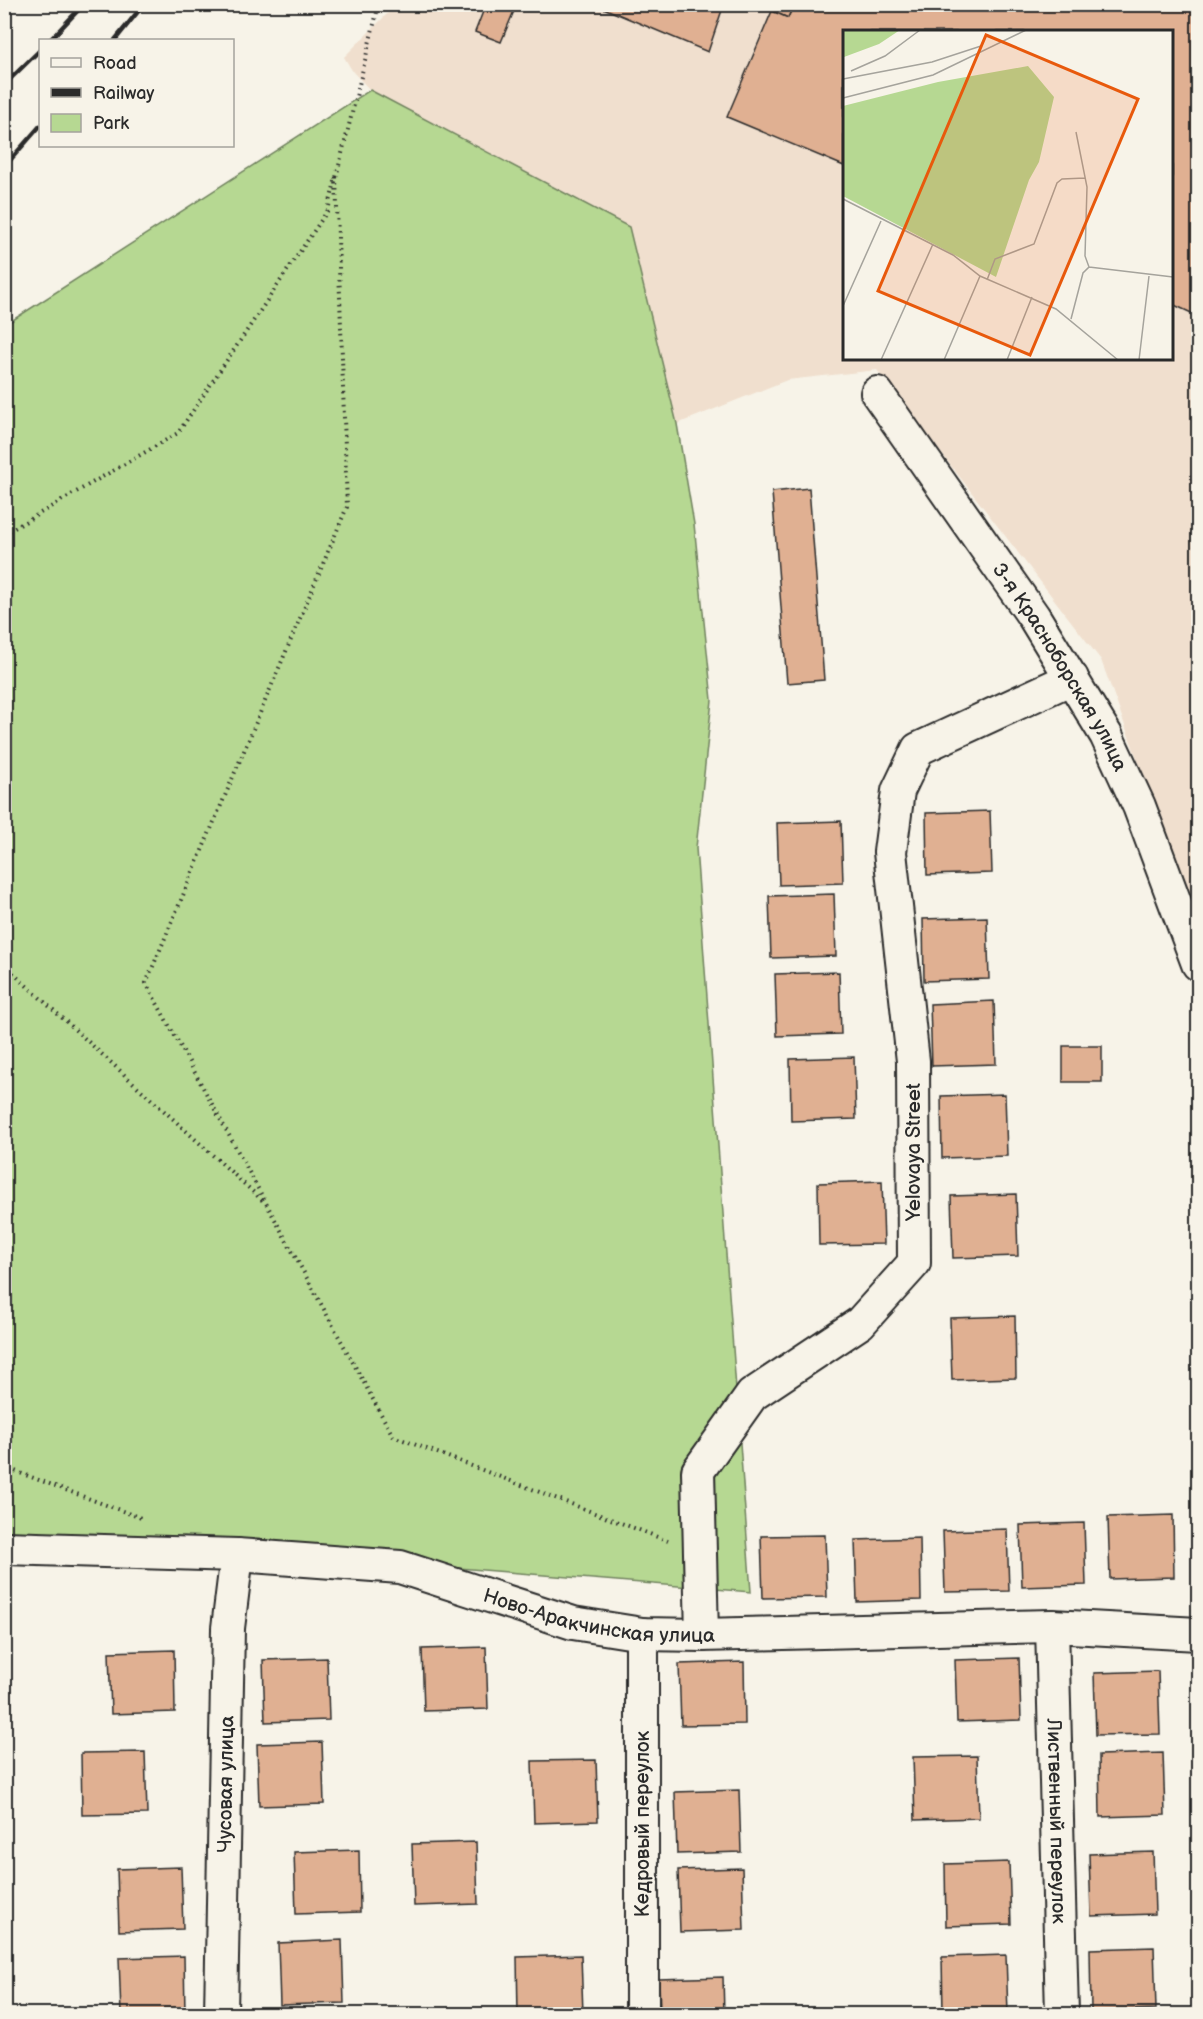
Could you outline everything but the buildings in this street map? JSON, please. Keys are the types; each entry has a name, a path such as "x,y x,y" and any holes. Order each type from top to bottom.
{"street":[{"name":"3-я Красноборская улица","path":"877,393 1035,617 1106,735 1139,806 1198,964"},
{"name":"Yelovaya Street","path":"702,1635 698,1471 752,1395 860,1323 914,1263 913,1061 890,852 898,791 918,749 1072,678"},
{"name":"Ново-Аракчинская улица","path":"4,1548 237,1555 400,1567 573,1623 642,1634 702,1635 1052,1626 1198,1634"},
{"name":"Чусовая улица","path":"221,2014 228,1628 237,1555"},
{"name":"Лиственный переулок","path":"1052,1626 1062,2014"},
{"name":"Кедровый переулок","path":"642,1634 642,2014"}],"path":[{"path":"4,534 178,433 328,210 379,4"},
{"path":"336,177 347,507 146,983 393,1436 700,1553"},
{"path":"4,965 267,1205"},
{"path":"4,1467 148,1521"}],"shaded area":[{"path":"396,5 1198,5 1198,925 1101,660 877,370 787,380 677,424 629,227 370,90 353,72 344,57"}],"green space":[{"path":"370,90 629,227 677,424 694,524 712,700 696,848 751,1592 5,1531 5,325"}],"railway":[{"path":"51,39 84,4"},
{"path":"116,39 144,4"},
{"path":"4,85 39,51"},
{"path":"4,167 39,127"}]}
